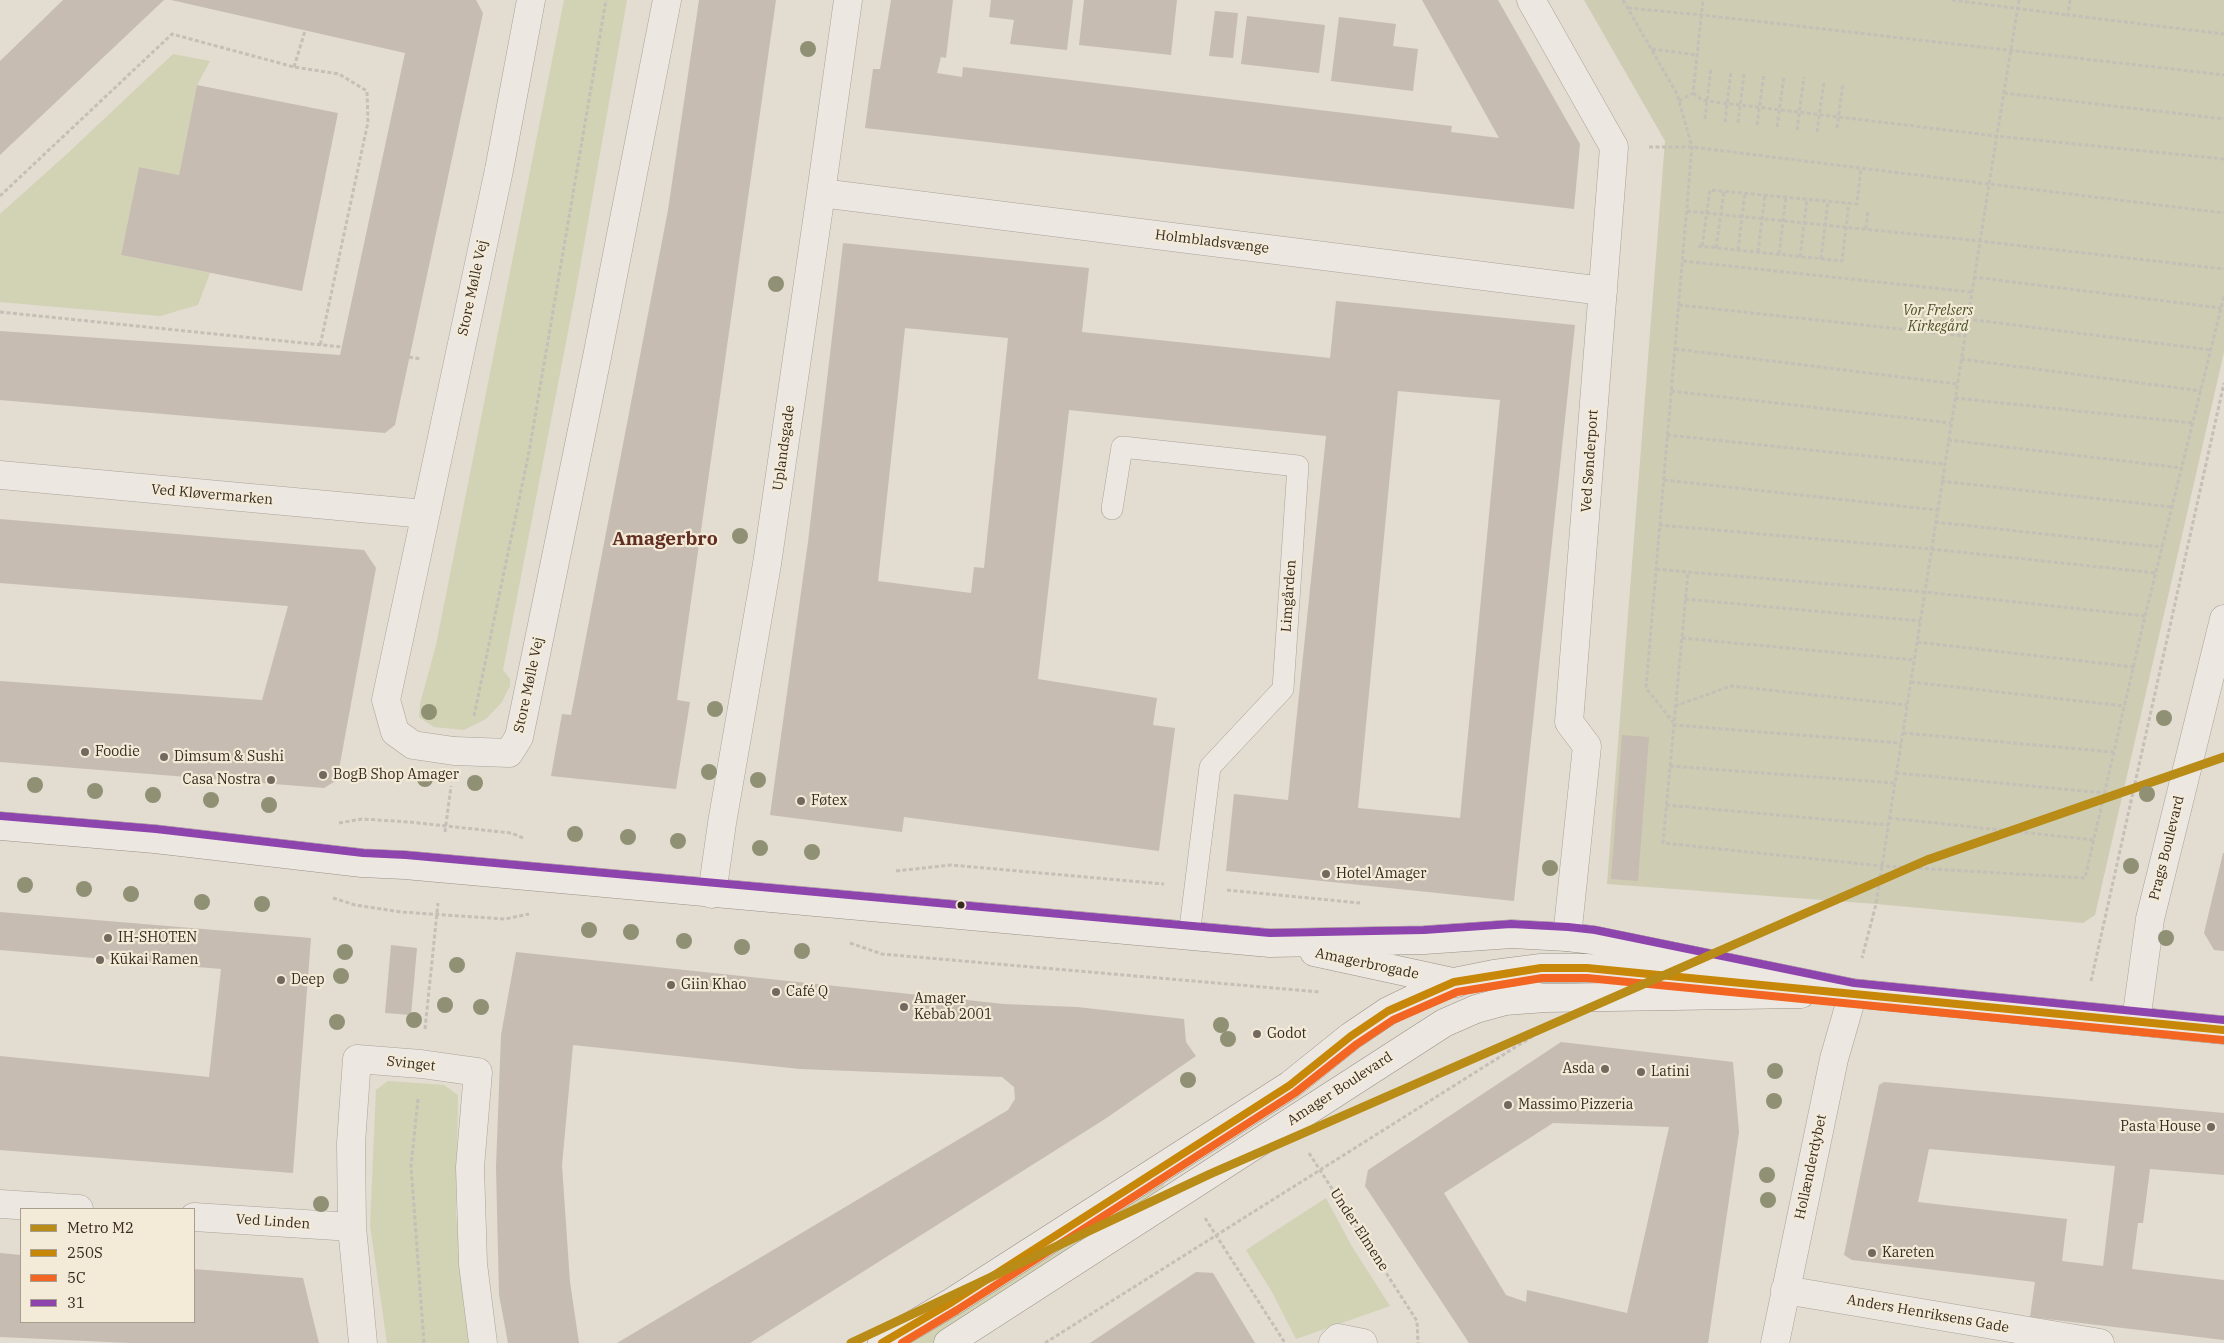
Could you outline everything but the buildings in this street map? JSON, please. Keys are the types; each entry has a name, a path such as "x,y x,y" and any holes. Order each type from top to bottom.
{"street":[{"name":"Store Mølle Vej","path":"531,0 499,170 386,700 395,732 413,745 454,751 509,753 519,737 596,366 667,0"},
{"name":"Uplandsgade","path":"712,894 722,823 767,564 848,0"},
{"path":"1531,0 1614,147"},
{"name":"Ved Sønderport","path":"1567,937 1587,746 1569,722 1614,147"},
{"name":"Holmbladsvænge","path":"821,193 1603,291"},
{"name":"Ved Kløvermarken","path":"0,475 425,514"},
{"name":"Prags Boulevard","path":"2136,1021 2150,919 2224,619"},
{"name":"Amagerbrogade","path":"0,826 155,839 362,863 405,865 1270,943 1424,940 1512,934 1567,937 1593,940 1853,993 2224,1030"},
{"name":"Amagerbrogade","path":"1270,943 1454,982 1545,998 1853,993"},
{"path":"882,1343 952,1302 1290,1084 1350,1036 1388,1011 1454,982 1532,969 1587,968 1853,993"},
{"name":"Hollænderdybet","path":"1775,1343 1834,1059 1853,993"},
{"name":"Amager Boulevard","path":"948,1343 1444,1023 1476,1009 1505,1002 1545,998"},
{"name":"Svinget","path":"363,1343 352,1227 351,1143 357,1059 421,1064 478,1072 470,1167 473,1264 483,1343"},
{"path":"0,1204 63,1208"},
{"name":"Ved Linden","path":"195,1217 352,1227"},
{"name":"Anders Henriksens Gade","path":"1785,1290 2100,1343"},
{"path":"1332,1343 1338,1338 1363,1343"}],"lane":[{"name":"Limgården","path":"1112,509 1122,446 1298,466 1283,689 1210,766 1189,936"}],"path":[{"path":"454,751 472,729 527,461 606,0"},
{"path":"1623,0 1677,94 1692,147 1646,688 1674,724 1901,743"},
{"path":"1693,93 1703,0"},
{"path":"1952,0 2224,34"},
{"path":"1853,993 1876,904 1973,277 2019,0"},
{"path":"2068,15 2070,0"},
{"path":"1628,8 2011,50 2224,76"},
{"path":"294,67 305,31"},
{"path":"0,196 172,34 294,67 339,74 367,91 368,122 320,346"},
{"path":"1651,48 1697,54"},
{"path":"1705,119 1710,68"},
{"path":"1725,122 1731,71"},
{"path":"1758,125 1764,73"},
{"path":"1738,123 1744,74"},
{"path":"1777,127 1784,76"},
{"path":"1797,130 1804,77"},
{"path":"1817,132 1824,81"},
{"path":"1837,128 1843,83"},
{"path":"1679,101 1693,93"},
{"path":"1693,93 1702,100 1707,101 1996,136 2224,159"},
{"path":"2004,93 2224,119"},
{"path":"1614,147 1692,147 2224,213"},
{"path":"1702,246 1710,190 1858,204 1861,168"},
{"path":"1716,248 1724,191"},
{"path":"1738,250 1745,193"},
{"path":"1758,252 1765,195"},
{"path":"1779,254 1786,197"},
{"path":"1800,256 1807,199"},
{"path":"1821,258 1828,201"},
{"path":"1698,246 1842,261 1849,203"},
{"path":"1866,229 1868,210"},
{"path":"1687,211 1980,241 2224,269"},
{"path":"1683,260 1971,292"},
{"path":"1973,277 2221,308"},
{"path":"1688,572 1663,843 1882,866 2085,878 2145,616 2224,296"},
{"path":"1679,305 1964,336"},
{"path":"0,312 342,347"},
{"path":"1967,319 2211,350"},
{"path":"1675,349 1957,384"},
{"path":"1961,359 2201,391"},
{"path":"2083,1016 2224,383"},
{"path":"1671,391 1951,423"},
{"path":"1955,398 2193,423"},
{"path":"1667,436 1944,464"},
{"path":"1948,440 2182,468"},
{"path":"1664,480 1937,510"},
{"path":"1942,481 2172,508"},
{"path":"1935,522 2162,547"},
{"path":"1659,525 1931,549 2156,573"},
{"path":"1656,569 1925,592 2145,616"},
{"path":"1685,599 1920,621"},
{"path":"1682,638 1914,660"},
{"path":"1917,642 2134,666"},
{"path":"1911,682 2124,706"},
{"path":"1675,706 1731,686 1907,705"},
{"path":"1903,733 2114,752"},
{"path":"1670,766 1894,784"},
{"path":"1896,773 2104,793"},
{"path":"1666,805 1888,825"},
{"path":"1889,818 2094,840"},
{"path":"894,872 950,865 1274,894"},
{"path":"424,1343 411,1166 435,934"},
{"path":"845,941 882,954 1250,988 1328,993"},
{"path":"1022,958 1022,967"},
{"path":"1045,1343 1508,1053"},
{"name":"Under Elmene","path":"1288,1122 1417,1321 1418,1343"},
{"path":"1186,1188 1285,1343"}],"green space":[{"path":"564,0 627,0 576,290 503,670 510,679 510,686 502,702 486,719 464,730 434,727 419,717 420,704 436,645"},
{"name":"Vor Frelsers Kirkegård","path":"1584,0 2224,0 2224,352 2095,915 2083,923 1876,904 1607,884 1665,141"},
{"path":"173,54 210,61 197,85 179,175 139,167 121,255 210,273 198,305 160,316 0,302 0,214"},
{"path":"388,1081 444,1085 458,1095 456,1212 464,1306 471,1343 387,1343 370,1225 376,1090"},
{"path":"1161,1179 1167,1191 933,1343 900,1343"},
{"path":"1326,1198 1351,1245 1390,1306 1296,1339 1272,1292 1246,1250"}],"metro line":[{"name":"M2","path":"851,1343 1210,1174 1927,860 2224,757"}],"transit line":[{"name":"31","path":"1,816 156,829 363,853 406,855 1270,933 1424,930 1511,924 1568,927 1595,930 1854,983 2224,1020"},
{"name":"250S","path":"882,1343 952,1302 1290,1085 1351,1036 1388,1011 1454,982 1541,968 1587,968 2224,1030"},
{"name":"5C","path":"902,1343 957,1310 1295,1093 1357,1044 1393,1020 1457,992 1542,978 1587,978 2223,1040"}],"place":[{"name":"Foodie","path":"85,752"},
{"name":"Dimsum & Sushi","path":"164,757"},
{"name":"BogB Shop Amager","path":"323,775"},
{"name":"Casa Nostra","path":"271,780"},
{"name":"Føtex","path":"801,801"},
{"name":"Hotel Amager","path":"1326,874"},
{"name":"IH-SHOTEN","path":"108,938"},
{"name":"Kūkai Ramen","path":"100,960"},
{"name":"Deep","path":"281,980"},
{"name":"Giin Khao","path":"671,985"},
{"name":"Café Q","path":"776,992"},
{"name":"Amager Kebab 2001","path":"904,1007"},
{"name":"Godot","path":"1257,1034"},
{"name":"Asda","path":"1605,1069"},
{"name":"Latini","path":"1641,1072"},
{"name":"Massimo Pizzeria","path":"1508,1105"},
{"name":"Pasta House","path":"2211,1127"},
{"name":"Kareten","path":"1872,1253"}],"district":[{"name":"Amagerbro","path":"665,540"}]}
